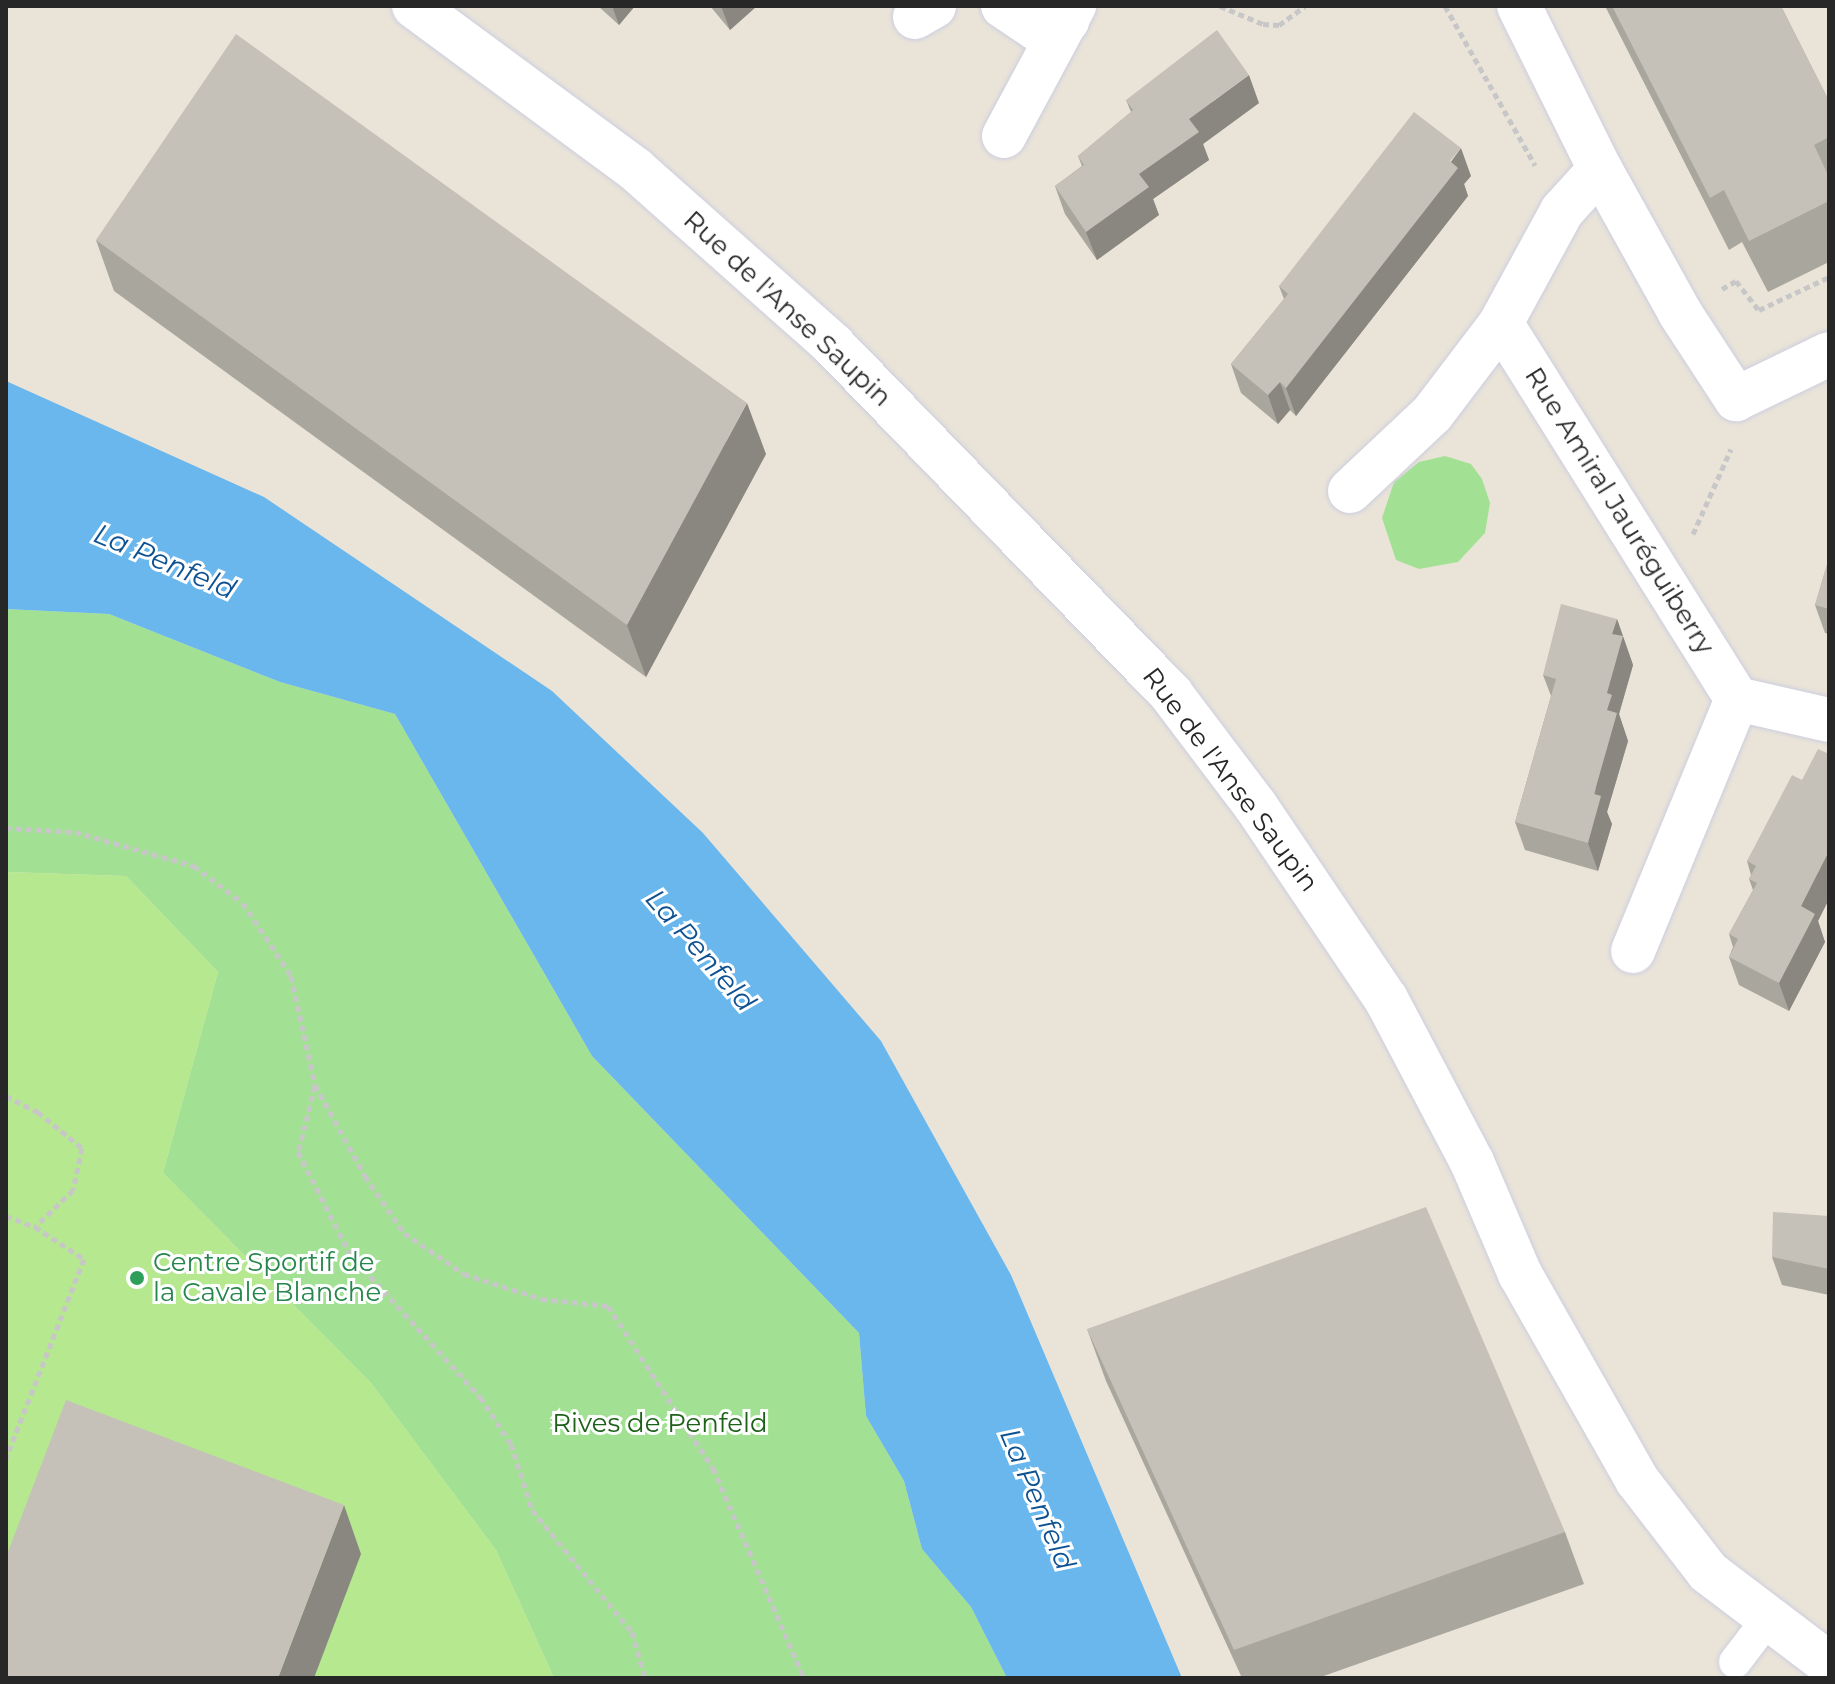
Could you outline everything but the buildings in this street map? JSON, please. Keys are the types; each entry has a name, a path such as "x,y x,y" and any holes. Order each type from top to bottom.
{"street":[{"name":"Rue de l'Anse Saupin","path":"414,6 635,169 833,345 1171,694 1255,805 1386,999 1472,1162 1520,1274 1637,1480 1708,1572 1767,1620 1829,1664"},
{"path":"1003,6 1036,28 1070,14"},
{"path":"1519,6 1600,169 1680,313 1736,399 1829,354"},
{"path":"1004,136 1070,14"},
{"path":"1350,491 1432,414 1501,323 1562,211 1600,169"},
{"name":"Rue Amiral Jauréguiberry","path":"1501,323 1737,699"},
{"path":"1633,951 1737,699 1829,720"}],"lane":[{"path":"1735,1662 1767,1620"}],"path":[{"path":"1220,6 1263,24 1279,25 1305,6"},
{"path":"1445,6 1562,211"},
{"path":"1680,313 1736,281 1759,310 1829,277"},
{"path":"1691,537 1730,459 1732,441"},
{"path":"6,828 75,832 194,866 243,903 291,976 315,1085 365,1176 404,1233 464,1274 542,1299 608,1306 713,1468 804,1678"},
{"path":"315,1085 298,1152 350,1254 480,1397 511,1444 532,1510 632,1632 645,1678"},
{"path":"6,1096 38,1112 82,1148 73,1190 35,1227"},
{"path":"6,1216 35,1227 84,1259 6,1458"}],"green space":[{"path":"1445,456 1471,464 1482,479 1490,503 1485,533 1458,562 1419,569 1396,560 1382,518 1394,482 1419,462"},
{"name":"Rives de Penfeld","path":"6,609 109,614 280,682 395,714 592,1056 859,1333 866,1416 904,1481 922,1549 971,1607 1007,1678 554,1678 496,1550 371,1383 163,1173 218,972 126,876 6,872"},
{"name":"Centre Sportif de la Cavale Blanche","path":"6,872 126,876 218,972 163,1173 371,1383 496,1550 554,1678 6,1678"}],"water":[{"name":"La Penfeld","path":"6,381 264,497 552,691 703,833 881,1041 1011,1275 1182,1678 1007,1678 971,1607 922,1549 904,1481 866,1416 859,1333 592,1056 395,714 280,682 109,614 6,609"}],"place":[{"name":"Centre Sportif de la Cavale Blanche","path":"137,1278"}]}
